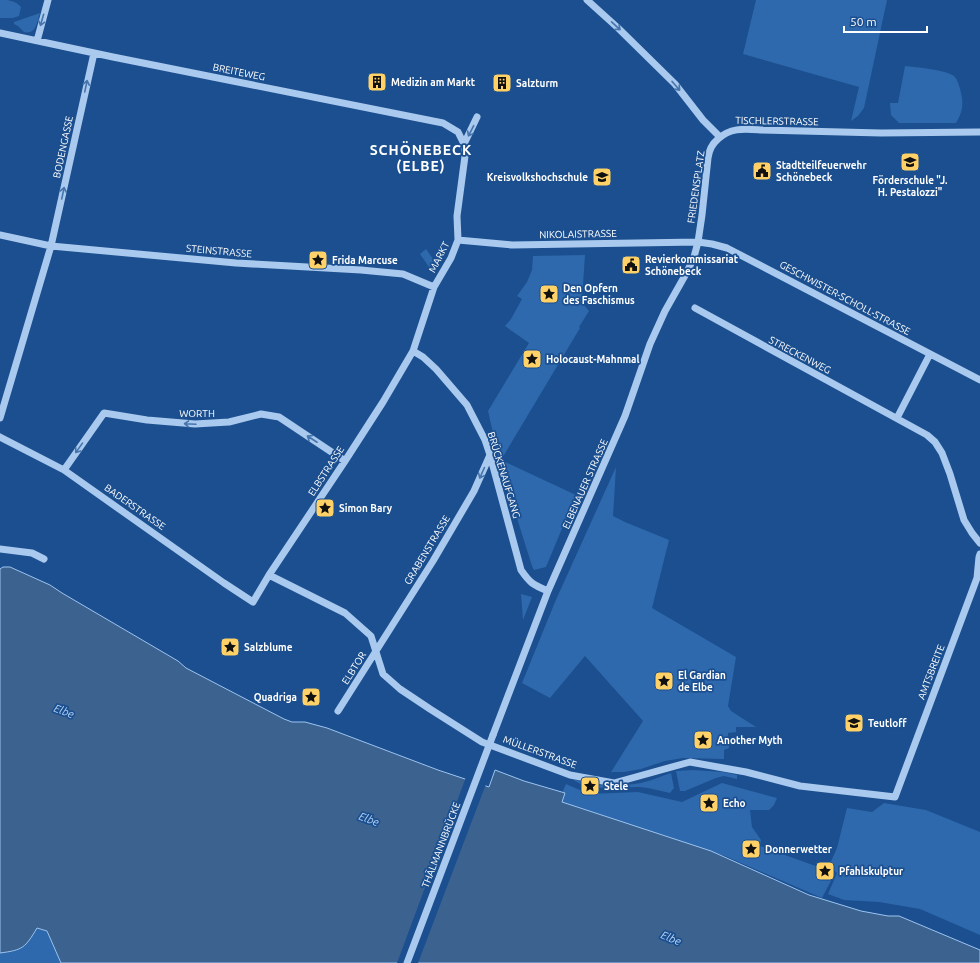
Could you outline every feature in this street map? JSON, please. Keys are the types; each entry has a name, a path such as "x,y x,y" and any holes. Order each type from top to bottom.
{"street":[{"path":"37,41 48,0"},
{"path":"587,0 675,84 703,120 720,137"},
{"name":"BREITEWEG","path":"0,33 419,117 447,125 458,132 464,144"},
{"name":"BODENGASSE","path":"0,418 52,246 94,53"},
{"path":"464,144 477,117"},
{"name":"TISCHLERSTRASSE","path":"720,137 737,129 888,133 980,132"},
{"name":"FRIEDENSPLATZ","path":"698,242 709,150 713,143 720,137"},
{"name":"MARKT","path":"413,351 434,287 451,258 458,240 458,216 465,156 464,144"},
{"name":"STEINSTRASSE","path":"0,235 52,246 236,263 403,274 434,287"},
{"name":"NIKOLAISTRASSE","path":"458,240 512,245 698,242"},
{"name":"GESCHWISTER-SCHOLL-STRASSE","path":"698,242 727,248 980,380"},
{"name":"ELBENAUER STRASSE","path":"493,735 548,591 625,416 650,344 665,311 692,262 698,242"},
{"name":"STRECKENWEG","path":"695,308 927,435 935,442 942,453 964,520 972,534 980,543"},
{"name":"BRÜCKENAUFGANG","path":"413,351 423,357 436,369 467,405 485,440 490,455 521,570 527,579 535,586 548,591"},
{"name":"ELBSTRASSE","path":"253,602 269,575 383,402 413,351"},
{"path":"897,418 930,354"},
{"name":"WORTH","path":"64,470 104,413 147,420 195,424 229,422 261,414 279,417 345,461"},
{"name":"BADERSTRASSE","path":"0,437 64,470 253,602"},
{"name":"GRABENSTRASSE","path":"376,652 433,561 474,491 490,455"},
{"path":"0,549 32,553 44,559"},
{"name":"AMTSBREITE","path":"895,797 977,578 980,554"},
{"name":"ELBTOR","path":"269,575 345,613 371,636 376,652 338,711"},
{"name":"MÜLLERSTRASSE","path":"376,652 383,674 400,689 482,742 570,775 614,783 690,762 746,772 800,786 895,797"},
{"name":"THÄLMANNBRÜCKE","path":"407,963 493,735"}],"shaded area":[{"path":"0,0 11,1 19,5 21,7 19,16 13,18 0,18"},
{"path":"756,0 887,0 864,108 858,116 851,121 859,87 743,54"},
{"path":"40,13 37,24 31,32 24,32 14,24 14,22"},
{"path":"905,66 938,70 954,76 957,80 962,97 961,112 956,123 899,123 891,115 890,103 898,103"},
{"path":"426,249 435,262 429,267 420,254"},
{"path":"585,255 582,300 589,311 501,460 576,495 546,567 534,570 500,464 488,411 529,343 505,326 511,319 522,299 517,296 527,282 532,270 533,256"},
{"path":"616,467 613,516 669,540 652,608 736,657 728,706 731,711 756,727 736,727 736,732 728,733 729,748 724,750 724,759 683,758 665,761 641,769 624,772 611,772 643,721 585,656 550,698 522,683 555,602"},
{"path":"521,594 532,597 523,620"},
{"path":"693,770 723,772 737,775 737,779 724,776 685,791 680,791 676,771"},
{"path":"671,773 674,788 670,793 639,787 591,788 572,779 597,784 624,785 645,782"},
{"path":"722,783 777,798 774,805 769,810 750,810 752,827 761,840 760,846 835,873 822,898 725,856 557,804 566,784 589,794 638,792 682,802"},
{"path":"884,803 926,810 980,832 980,935 920,909 879,902 844,900 828,894 837,873 829,866 837,848 847,808 872,812"},
{"path":"36,928 47,931 61,963 0,963 0,953 15,951 31,937"}],"water":[{"name":"Elbe","path":"3,567 10,567 50,585 178,661 186,668 284,719 292,722 305,722 327,728 438,770 489,787 495,770 524,781 565,793 562,802 711,851 809,895 861,911 888,916 899,916 980,950 980,963 61,963 47,931 37,928 23,947 14,951 0,953 0,569"}],"pier":[{"path":"466,777 486,784 418,963 397,963"}],"place":[{"name":"Medizin am Markt","path":"377,82"},
{"name":"Salzturm","path":"502,83"},
{"name":"Förderschule \"J. H. Pestalozzi\"","path":"910,162"},
{"name":"Stadtteilfeuerwehr Schönebeck","path":"762,171"},
{"name":"Kreisvolkshochschule","path":"602,177"},
{"name":"Frida Marcuse","path":"318,260"},
{"name":"Revierkommissariat Schönebeck","path":"631,265"},
{"name":"Den Opfern des Faschismus","path":"549,294"},
{"name":"Holocaust-Mahnmal","path":"532,359"},
{"name":"Simon Bary","path":"325,508"},
{"name":"Salzblume","path":"230,647"},
{"name":"El Gardian de Elbe","path":"664,681"},
{"name":"Quadriga","path":"311,697"},
{"name":"Teutloff","path":"854,723"},
{"name":"Another Myth","path":"703,740"},
{"name":"Stele","path":"590,786"},
{"name":"Echo","path":"709,803"},
{"name":"Donnerwetter","path":"751,849"},
{"name":"Pfahlskulptur","path":"825,871"}],"district":[{"name":"SCHÖNEBECK (ELBE)","path":"421,158"}]}
